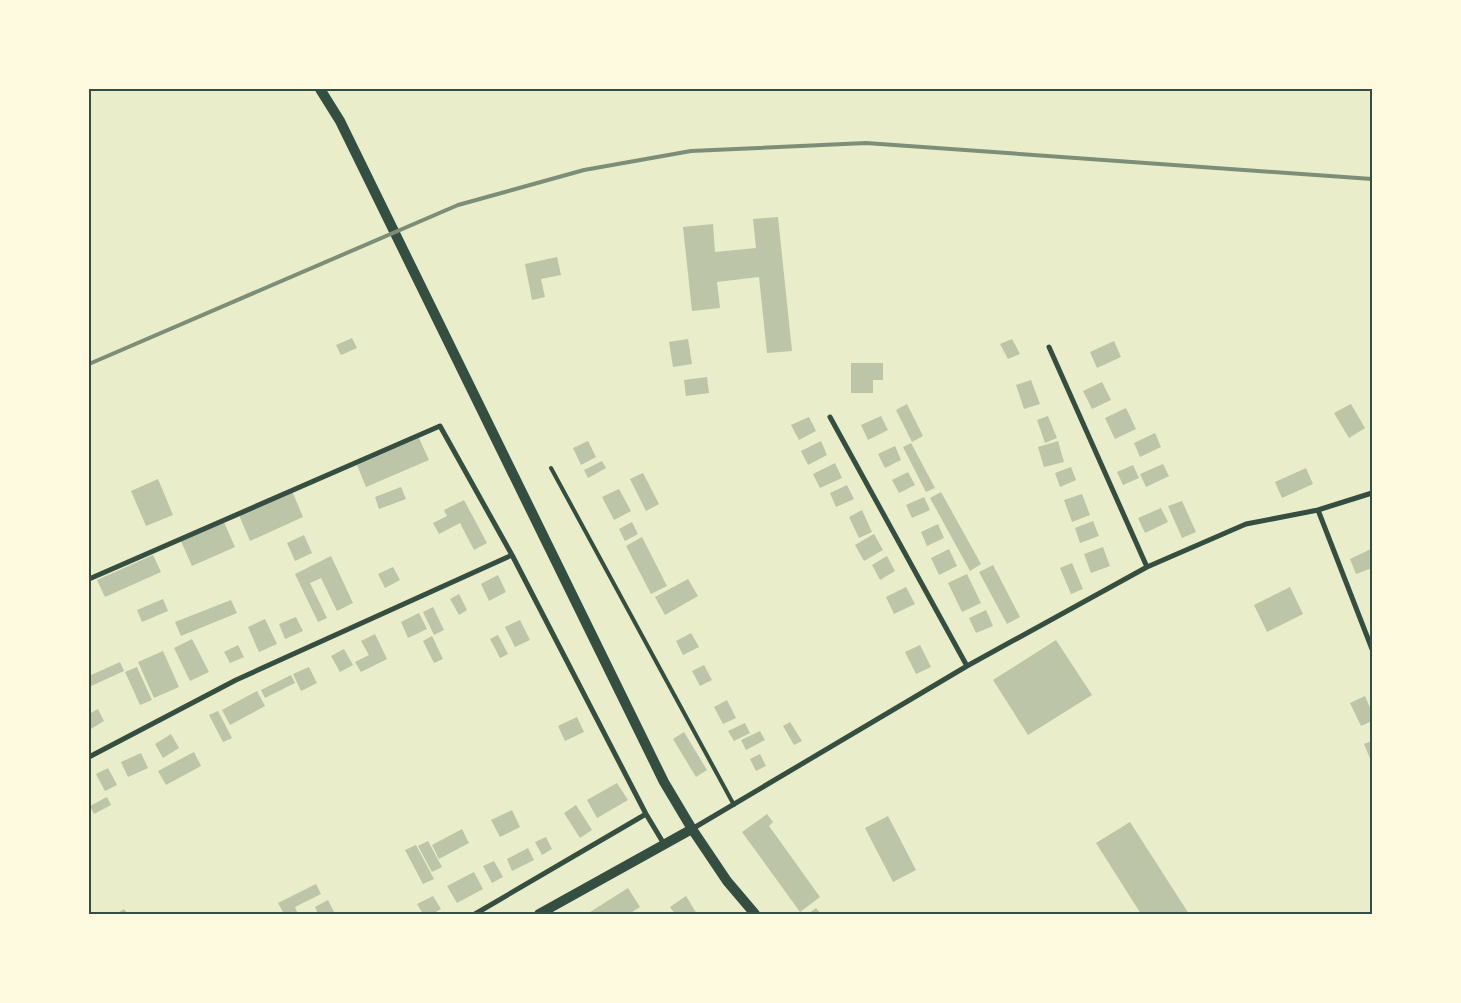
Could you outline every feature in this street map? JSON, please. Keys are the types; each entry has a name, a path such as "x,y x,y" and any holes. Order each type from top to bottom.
{"main road":[{"path":"320,89 340,121 660,773 692,829 727,881 755,914"},
{"path":"539,914 692,829"}],"street":[{"path":"1049,347 1147,567"},
{"path":"830,417 967,666"},
{"path":"89,579 440,426 512,555 646,814 664,844"},
{"path":"692,829 967,666 1147,567 1246,524 1318,510 1372,493"},
{"path":"1318,510 1372,649"},
{"path":"89,757 236,680 512,555"},
{"path":"475,914 646,814"}],"lane":[{"path":"551,468 734,805"}],"building":[{"path":"778,217 792,351 767,353 759,277 717,282 720,308 692,311 683,227 713,224 715,252 756,248 753,219"},
{"path":"557,257 561,275 541,279 545,297 532,300 525,264"},
{"path":"352,338 357,348 341,355 336,345"},
{"path":"688,339 692,364 673,367 669,342"},
{"path":"1012,339 1020,354 1008,359 1000,344"},
{"path":"1114,341 1121,357 1097,368 1090,352"},
{"path":"851,363 883,363 883,380 873,380 873,393 851,393"},
{"path":"707,377 709,393 686,396 684,380"},
{"path":"1031,380 1040,404 1024,409 1016,385"},
{"path":"1102,382 1111,400 1092,409 1083,391"},
{"path":"907,404 923,436 912,442 896,410"},
{"path":"1351,404 1365,428 1349,438 1334,413"},
{"path":"1126,408 1136,429 1115,439 1105,418"},
{"path":"881,416 888,430 868,440 861,425"},
{"path":"1048,416 1057,438 1045,443 1037,420"},
{"path":"809,417 816,431 799,440 791,425"},
{"path":"1155,433 1161,447 1140,457 1134,443"},
{"path":"419,438 429,460 366,487 357,465"},
{"path":"588,441 596,457 581,465 573,448"},
{"path":"821,441 827,455 808,465 801,451"},
{"path":"1058,441 1064,462 1044,467 1038,447"},
{"path":"911,443 935,488 926,492 903,447"},
{"path":"895,446 901,460 885,468 878,454"},
{"path":"602,461 606,468 588,478 584,470"},
{"path":"835,463 842,478 820,488 813,474"},
{"path":"1163,464 1169,476 1146,487 1140,474"},
{"path":"1133,465 1139,478 1123,485 1117,472"},
{"path":"1071,467 1076,480 1060,487 1055,473"},
{"path":"1306,468 1313,484 1282,498 1275,482"},
{"path":"908,472 915,485 899,493 892,480"},
{"path":"643,473 659,504 646,511 630,479"},
{"path":"158,479 173,515 146,526 131,491"},
{"path":"847,485 854,499 836,507 830,493"},
{"path":"401,487 406,499 379,509 375,497"},
{"path":"619,489 631,511 614,520 602,497"},
{"path":"292,491 303,517 250,541 239,515"},
{"path":"941,492 981,564 970,571 930,498"},
{"path":"1082,494 1090,515 1072,522 1064,500"},
{"path":"924,497 930,510 912,518 906,505"},
{"path":"464,500 487,543 474,550 460,523 439,534 433,523 447,516 444,510"},
{"path":"1182,501 1196,532 1182,538 1168,506"},
{"path":"1161,508 1168,522 1145,533 1138,518"},
{"path":"862,510 872,532 859,538 849,517"},
{"path":"223,520 235,547 192,566 180,539"},
{"path":"1093,521 1099,536 1080,543 1075,528"},
{"path":"632,522 638,534 625,541 619,529"},
{"path":"938,524 944,538 927,546 921,532"},
{"path":"874,534 883,550 864,561 855,545"},
{"path":"304,535 312,553 295,561 287,543"},
{"path":"642,537 667,586 651,594 626,546"},
{"path":"1103,547 1110,566 1091,573 1084,554"},
{"path":"949,549 957,566 939,575 931,558"},
{"path":"1371,549 1372,568 1356,574 1350,559"},
{"path":"153,555 161,572 105,597 97,580"},
{"path":"331,556 353,603 337,611 321,578 310,583 327,618 318,622 295,574"},
{"path":"887,556 895,571 880,580 872,565"},
{"path":"1072,563 1083,589 1071,594 1060,568"},
{"path":"993,565 1020,617 1007,624 979,572"},
{"path":"393,567 400,580 385,588 378,574"},
{"path":"967,574 981,603 962,612 948,583"},
{"path":"498,575 506,592 489,601 481,584"},
{"path":"688,579 698,596 665,615 655,597"},
{"path":"906,587 915,604 894,614 886,597"},
{"path":"1290,587 1303,614 1267,632 1254,605"},
{"path":"459,594 467,610 459,615 450,599"},
{"path":"163,599 168,611 142,622 137,610"},
{"path":"231,600 237,613 181,636 175,622"},
{"path":"433,607 444,630 434,635 423,612"},
{"path":"986,610 993,626 976,633 969,618"},
{"path":"419,613 427,629 408,638 401,622"},
{"path":"296,617 303,631 285,639 279,624"},
{"path":"265,619 277,644 259,652 248,627"},
{"path":"520,620 530,640 515,647 505,627"},
{"path":"691,633 699,647 683,655 676,641"},
{"path":"375,634 387,659 361,672 355,662 369,655 361,641"},
{"path":"498,635 508,654 500,658 490,639"},
{"path":"432,636 443,659 434,663 423,641"},
{"path":"192,639 209,672 190,681 174,648"},
{"path":"1056,640 1092,695 1028,735 993,680"},
{"path":"238,645 244,657 230,663 224,652"},
{"path":"920,645 931,667 916,674 905,652"},
{"path":"344,649 353,665 340,672 331,656"},
{"path":"163,651 179,687 154,698 138,662"},
{"path":"120,662 124,671 89,687 89,676"},
{"path":"704,665 712,680 700,686 692,671"},
{"path":"137,667 152,700 140,705 125,672"},
{"path":"309,667 317,683 301,691 293,674"},
{"path":"291,675 295,683 265,698 261,690"},
{"path":"257,691 265,706 230,725 222,710"},
{"path":"1365,696 1372,712 1372,721 1361,726 1350,703"},
{"path":"727,700 736,718 723,724 714,707"},
{"path":"98,709 104,721 89,730 89,714"},
{"path":"218,711 232,738 223,742 209,715"},
{"path":"577,717 584,732 565,741 558,726"},
{"path":"790,722 802,741 794,745 783,726"},
{"path":"745,723 750,733 734,741 728,731"},
{"path":"760,731 765,740 746,750 741,740"},
{"path":"684,732 707,770 696,777 673,739"},
{"path":"171,734 179,748 163,758 155,744"},
{"path":"1372,741 1372,763 1364,744"},
{"path":"194,752 201,766 166,785 158,771"},
{"path":"141,753 148,768 128,777 121,762"},
{"path":"760,754 766,766 756,771 750,759"},
{"path":"108,768 117,785 105,791 96,774"},
{"path":"617,783 628,800 597,818 587,800"},
{"path":"107,797 111,805 94,814 90,806"},
{"path":"576,805 592,830 580,838 564,813"},
{"path":"512,810 520,827 500,837 491,820"},
{"path":"767,814 773,822 769,826 820,897 800,912 742,832"},
{"path":"888,816 916,870 893,882 865,828"},
{"path":"1130,822 1189,914 1141,914 1096,843"},
{"path":"462,829 469,843 439,859 432,845"},
{"path":"546,837 552,849 542,855 535,842"},
{"path":"428,841 442,867 432,872 418,846"},
{"path":"416,845 434,879 423,884 405,850"},
{"path":"528,848 534,860 512,871 507,859"},
{"path":"494,861 503,877 492,883 483,866"},
{"path":"474,872 483,889 457,903 447,886"},
{"path":"316,884 321,894 295,907 298,914 284,914 278,903"},
{"path":"628,888 640,907 629,914 587,914"},
{"path":"433,896 441,909 432,914 423,914 417,904"},
{"path":"686,896 697,914 675,914 670,907"},
{"path":"328,900 335,914 318,914 315,907"},
{"path":"816,908 821,914 808,914"},
{"path":"124,909 128,914 116,914"}],"railway":[{"path":"89,364 458,205 584,170 691,151 866,143 1372,179"}]}
